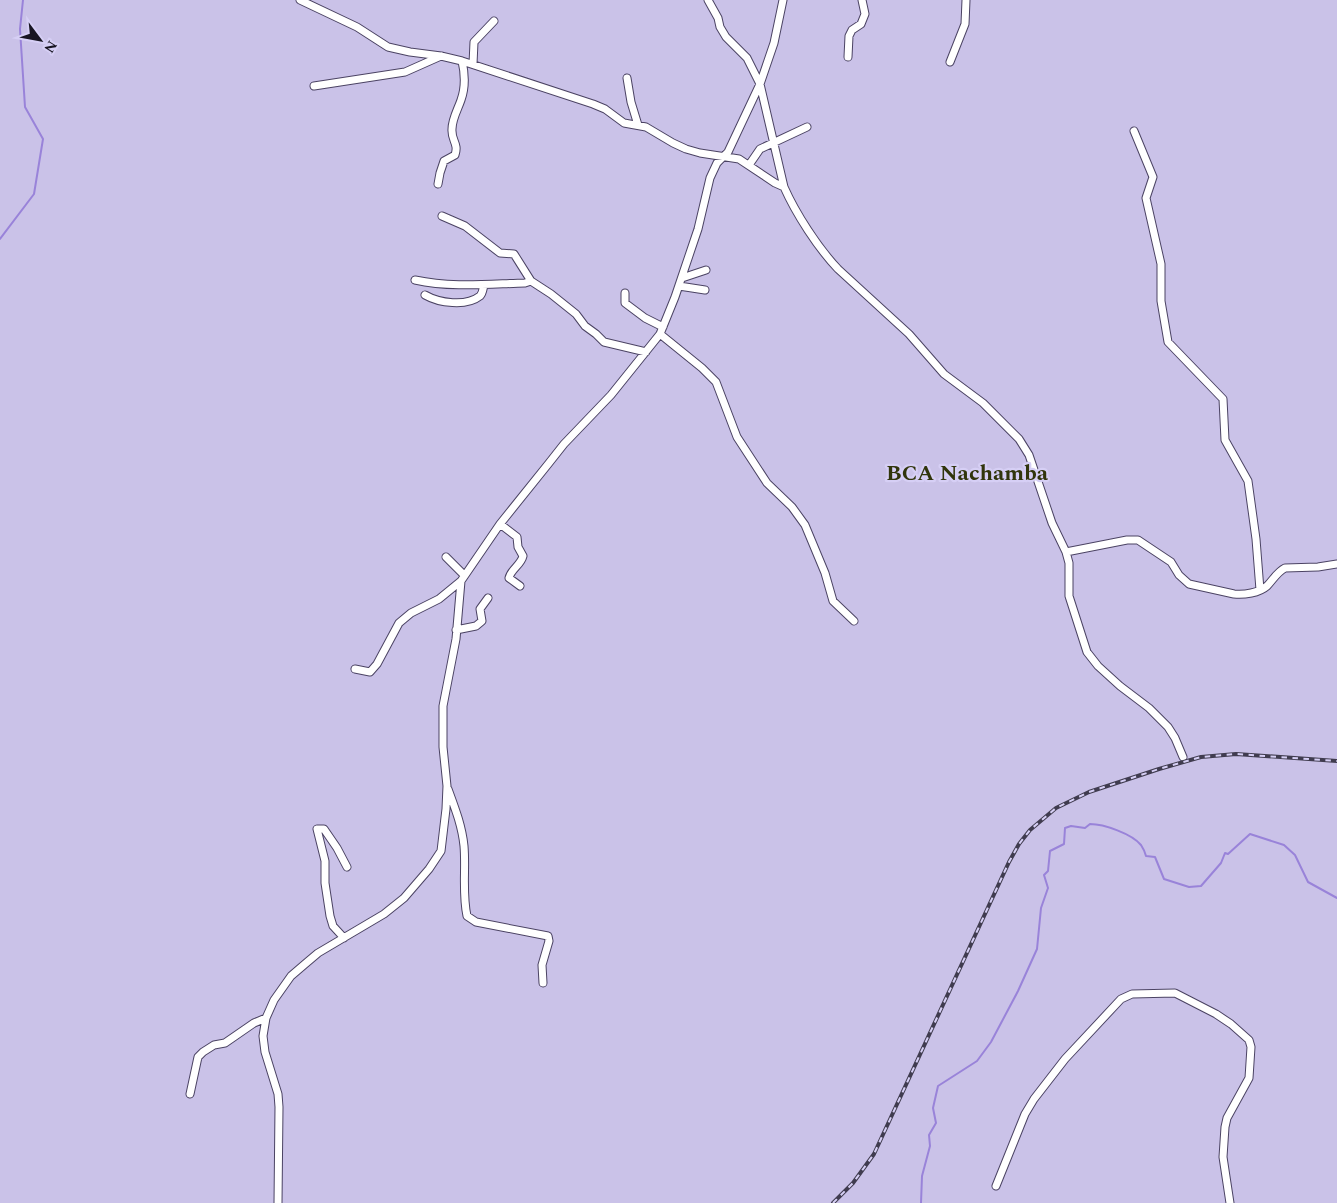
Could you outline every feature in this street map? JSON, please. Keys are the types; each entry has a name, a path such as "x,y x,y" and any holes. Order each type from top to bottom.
{"street":[{"path":"300,0 356,27 388,47 441,56 473,64 594,104 605,109 624,123 653,130 686,149 739,159 774,183 784,187"},
{"path":"708,0 726,37 747,58 760,84 784,187 790,202 828,258 909,334 944,374 983,402 1020,439 1029,455 1052,523 1066,552 1068,596 1091,659 1163,722 1175,738 1183,757"},
{"path":"355,669 370,672 377,664 399,623 411,613 439,599 463,578 500,524 564,444 611,395 661,331 682,278 698,229 710,178 717,162 724,157 732,145 760,84 774,43 783,0"},
{"path":"848,57 849,36 852,30 861,24 865,14 862,0"},
{"path":"950,62 965,24 966,0"},
{"path":"473,64 474,42 494,21"},
{"path":"314,86 405,72 441,56"},
{"path":"438,184 444,162 455,156 457,148 452,129 462,98 466,77 462,61"},
{"path":"627,78 631,102 638,125"},
{"path":"749,165 760,149 808,127"},
{"path":"1134,131 1153,177 1146,198 1161,264 1160,300 1168,342 1223,399 1225,440 1248,481 1256,539 1260,590"},
{"path":"442,216 465,226 500,252 514,254 531,281 576,314 585,326 604,342 646,352"},
{"path":"682,278 706,270"},
{"path":"415,280 448,285 484,285 531,281"},
{"path":"425,295 443,303 462,302 482,294 484,285"},
{"path":"679,286 706,290"},
{"path":"625,293 625,303 661,331 716,382 734,431 766,483 788,502 805,525 825,572 834,601 854,621"},
{"path":"500,524 517,537 518,547 523,556 522,562 510,574 509,578 520,586"},
{"path":"1066,552 1126,540 1138,540 1171,562 1182,578 1189,584 1240,595 1260,590 1267,586 1284,568 1318,567 1337,564"},
{"path":"278,1203 278,1094 265,1052 263,1036 266,1018 274,1000 291,976 318,953 384,914 404,898 437,858 442,843 447,786 442,746 442,723 463,578 446,557"},
{"path":"456,630 476,626 482,621 480,608 488,598"},
{"path":"447,786 458,815 463,840 467,916 476,922 548,936 549,942 542,965 543,983"},
{"path":"344,938 333,926 330,916 325,883 325,861 317,829 324,828 347,867"},
{"path":"996,1186 1025,1114 1045,1084 1065,1060 1121,1000 1132,994 1171,993 1179,994 1216,1014 1244,1034 1250,1043 1249,1078 1227,1118 1225,1127 1223,1157 1230,1203"},
{"path":"190,1094 198,1057 203,1052 225,1043 254,1023 266,1018"}],"waterway":[{"path":"0,239 34,194 43,139 25,107 20,29 23,0"},
{"path":"921,1203 922,1176 930,1146 929,1135 936,1123 933,1108 938,1086 977,1061 991,1042 1018,991 1037,949 1041,908 1048,888 1044,875 1048,871 1050,851 1064,844 1065,828 1071,826 1085,828 1090,824 1096,824 1125,834 1141,845 1146,856 1155,857 1164,879 1189,887 1201,886 1221,863 1225,853 1228,854 1250,834 1284,845 1295,855 1308,882 1337,898"}],"railway":[{"path":"833,1203 853,1183 874,1154 1009,862 1019,844 1030,830 1056,808 1089,792 1201,757 1236,754 1337,761"}],"district":[{"name":"BCA Nachamba","path":"967,472"}]}
